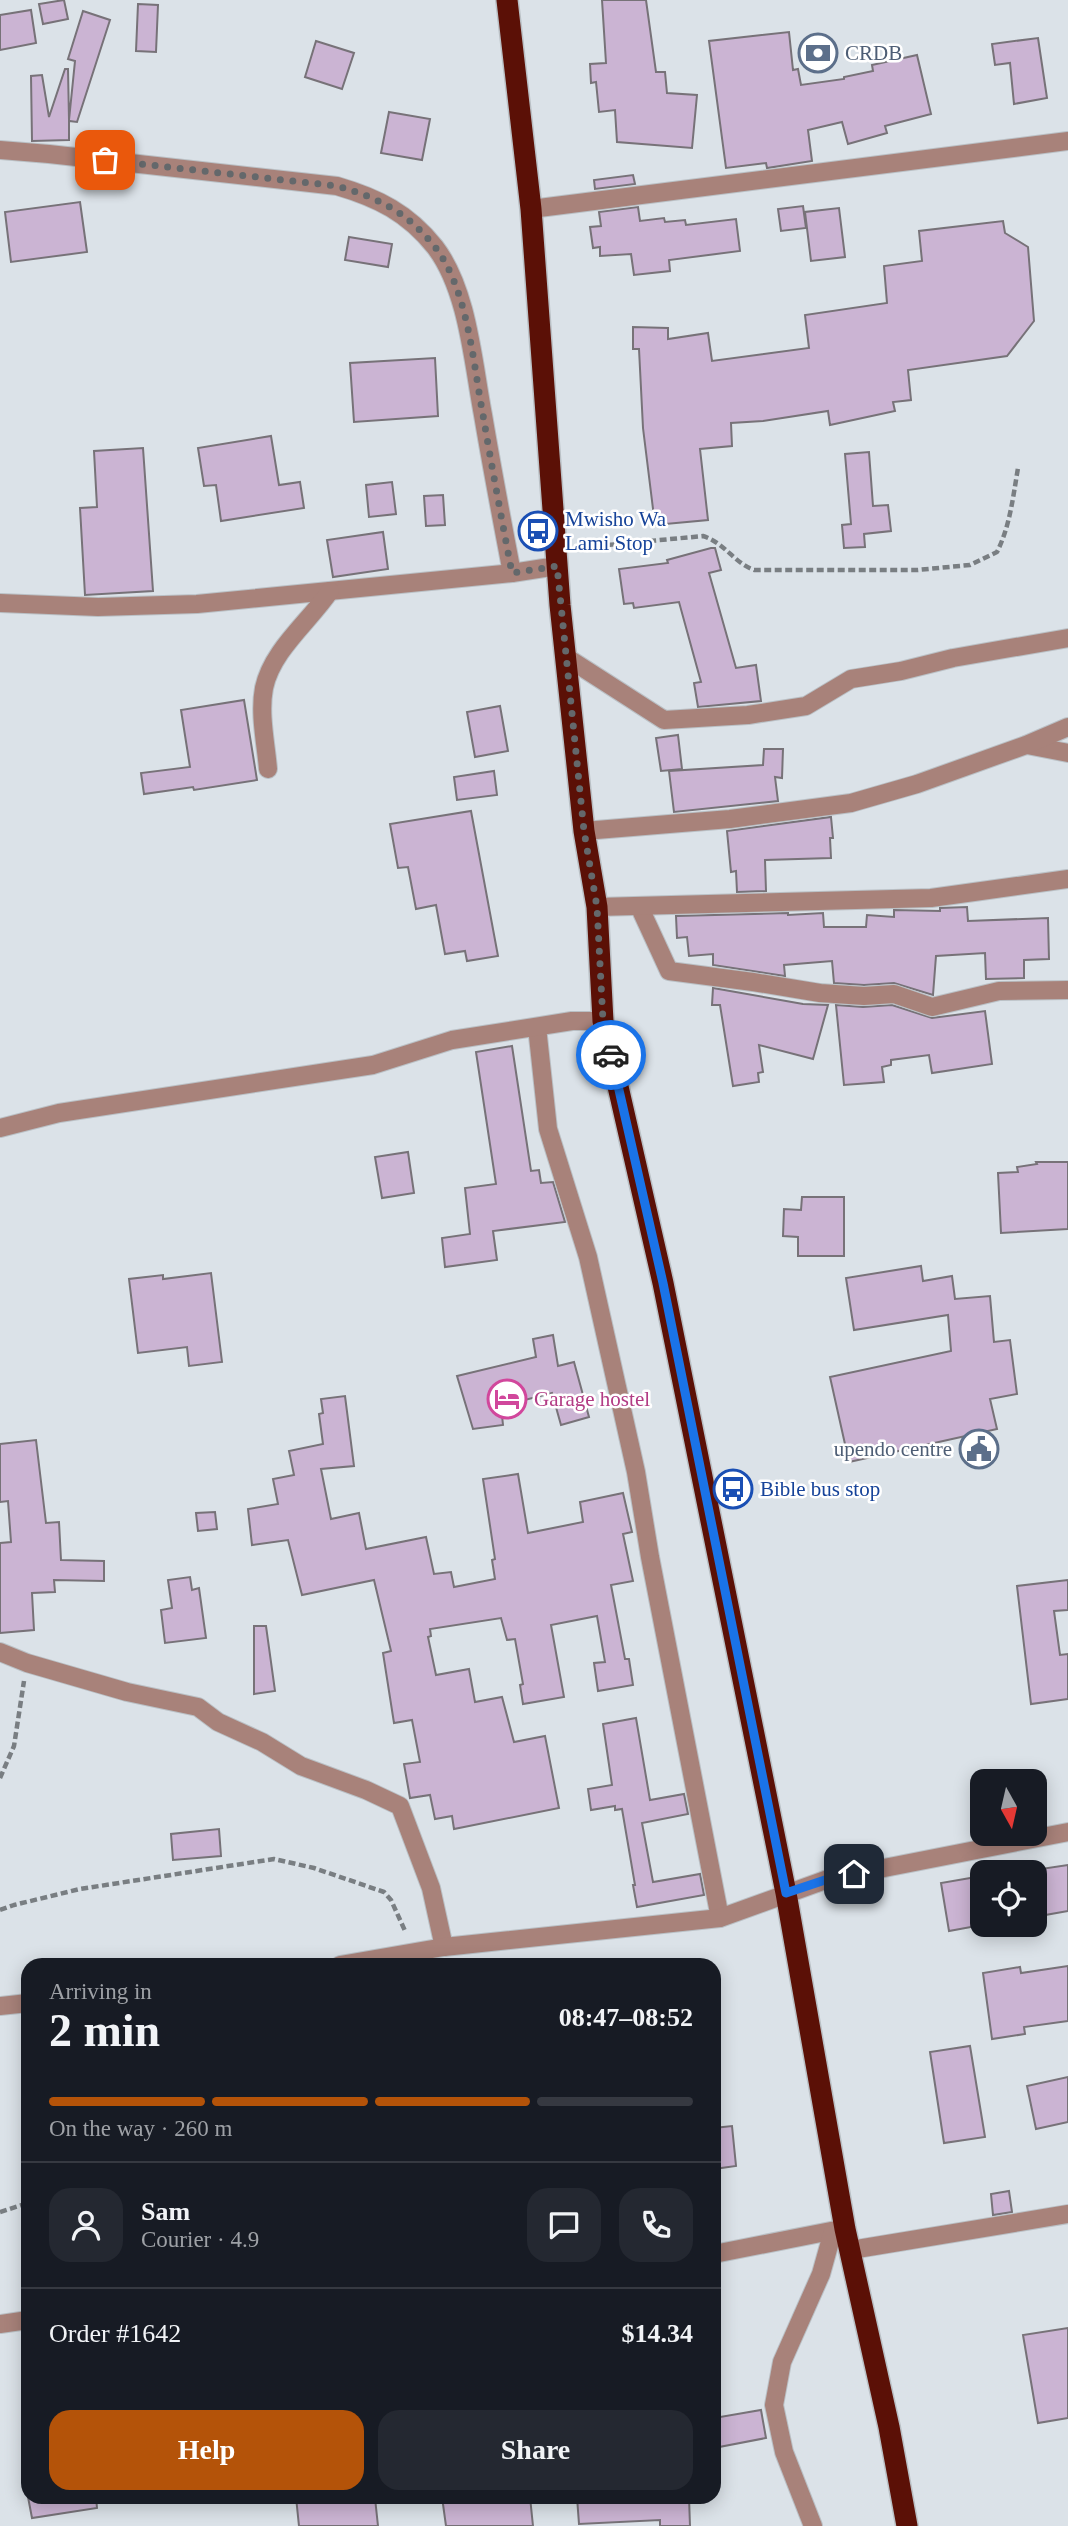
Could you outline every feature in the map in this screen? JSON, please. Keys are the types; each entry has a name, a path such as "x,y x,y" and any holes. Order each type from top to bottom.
{"highway":[{"path":"507,0 531,209 556,558 584,831 597,907 603,1021 663,1283 786,1893 839,2230 850,2250 889,2427 907,2526"}],"street":[{"path":"531,209 1068,141"},
{"path":"0,150 337,186 368,195 397,210 412,222 436,248 459,295 512,573"},
{"path":"0,603 98,607 197,604 512,573 556,558"},
{"path":"268,769 264,690 270,671 330,590"},
{"path":"566,657 664,720 748,715 806,706 850,679 1068,638"},
{"path":"584,831 730,818 851,803 917,784 1068,727"},
{"path":"1026,745 1068,752"},
{"path":"597,907 931,898 1068,879"},
{"path":"639,906 669,971 820,993 864,996 894,994 932,1007 999,991 1068,990"},
{"path":"0,1128 59,1113 373,1065 452,1040 572,1021 603,1021"},
{"path":"537,1027 548,1129 588,1257 636,1472 720,1918"},
{"path":"0,1652 127,1692 198,1707 218,1722 262,1742 301,1766 400,1806 430,1888 444,1947"},
{"path":"400,1958 444,1947 720,1918 828,1879 1068,1832"},
{"path":"0,2006 21,2004"},
{"path":"850,2250 1065,2214"},
{"path":"721,2253 839,2230"},
{"path":"813,2526 784,2452 774,2405 782,2362 839,2230"},
{"path":"0,2324 21,2321"}],"path":[{"path":"556,558 703,536 720,543 746,567 754,570 917,570 970,565 998,552 1012,507 1018,468"},
{"path":"0,1778 18,1732 27,1662"},
{"path":"0,1910 80,1889 278,1859 384,1892 399,1915 413,1954"},
{"path":"0,2212 21,2205"}],"building":[{"path":"64,0 68,19 43,24 39,4"},
{"path":"602,0 646,0 656,72 665,72 667,93 697,95 692,148 617,142 615,110 599,112 596,82 591,83 590,64 606,63"},
{"path":"138,4 158,5 156,52 136,51"},
{"path":"31,10 36,43 0,50 0,15"},
{"path":"83,11 110,20 77,122 69,121 69,140 32,141 31,76 42,75 49,117 65,69 68,69 69,120 75,61 68,59"},
{"path":"789,32 793,70 798,69 801,85 844,79 873,71 872,65 917,55 931,114 885,126 887,133 848,144 842,122 808,130 812,161 767,168 766,163 726,168 709,41"},
{"path":"1038,38 1047,98 1014,104 1010,63 995,65 992,44"},
{"path":"316,41 354,53 342,89 305,77"},
{"path":"389,112 430,119 422,160 381,153"},
{"path":"633,175 635,184 595,189 594,180"},
{"path":"80,202 87,252 11,262 5,212"},
{"path":"803,206 806,228 781,231 778,209"},
{"path":"638,207 640,221 664,218 665,222 685,220 686,225 736,219 740,251 669,260 670,271 634,275 631,254 600,256 600,247 593,248 590,227 601,226 599,212"},
{"path":"839,208 845,257 811,261 805,212"},
{"path":"1003,221 1005,233 1028,247 1034,321 1007,356 908,370 911,400 893,402 895,411 830,425 828,411 731,423 732,446 700,449 708,520 655,525 643,428 639,349 633,349 633,327 668,328 668,339 708,333 712,361 809,348 805,315 887,303 884,266 922,261 919,231"},
{"path":"349,237 392,244 388,267 345,260"},
{"path":"435,358 438,416 354,422 350,363"},
{"path":"271,436 279,485 300,482 304,508 221,521 216,485 204,486 198,448"},
{"path":"143,448 153,591 85,595 80,508 97,507 94,451"},
{"path":"869,452 873,506 888,505 891,531 864,534 865,547 844,548 842,525 851,524 845,454"},
{"path":"392,482 396,514 369,517 366,485"},
{"path":"443,495 445,525 426,526 424,496"},
{"path":"383,532 388,569 333,577 327,540"},
{"path":"715,548 721,570 709,573 736,668 756,665 761,701 698,707 694,683 701,682 679,602 634,608 633,603 624,604 619,569 668,563 667,560"},
{"path":"244,700 257,780 194,790 193,787 144,794 141,773 190,767 181,710"},
{"path":"500,706 508,751 475,757 467,712"},
{"path":"678,735 682,769 661,771 656,738"},
{"path":"764,749 783,749 782,778 775,777 778,801 674,812 669,771 763,765"},
{"path":"494,771 497,795 457,800 454,777"},
{"path":"471,811 498,956 467,961 465,951 445,954 436,905 416,909 408,867 398,868 390,824"},
{"path":"831,817 831,858 765,860 766,891 737,892 736,871 731,872 727,831"},
{"path":"967,907 968,921 1048,918 1049,959 1024,960 1024,978 986,979 985,953 936,956 933,995 894,983 834,983 832,961 784,965 785,976 713,965 713,954 689,956 687,937 677,938 676,916 823,913 824,927 866,927 867,915 894,917 894,910 940,911 940,908"},
{"path":"713,988 803,1004 828,1005 813,1059 759,1045 763,1072 758,1073 759,1082 733,1086 720,1005 712,1005"},
{"path":"836,1005 892,1005 932,1018 985,1011 992,1064 932,1073 929,1055 891,1060 891,1065 882,1067 884,1082 844,1085"},
{"path":"512,1046 531,1171 539,1170 541,1183 553,1182 565,1222 493,1231 497,1260 445,1267 442,1238 470,1234 465,1188 496,1184 476,1052"},
{"path":"408,1152 414,1193 382,1198 375,1157"},
{"path":"1036,1162 1068,1162 1068,1229 1001,1233 998,1173 1018,1172 1017,1167 1037,1164"},
{"path":"802,1197 844,1197 844,1256 798,1256 798,1237 783,1236 784,1209 801,1210"},
{"path":"921,1266 923,1281 952,1276 955,1299 990,1296 994,1342 1010,1340 1017,1394 990,1399 997,1429 849,1462 830,1377 951,1351 948,1315 854,1330 846,1278"},
{"path":"211,1273 222,1362 189,1366 187,1347 138,1353 129,1279 163,1275 163,1279"},
{"path":"553,1335 558,1366 574,1362 589,1417 561,1425 552,1393 501,1406 503,1425 473,1429 457,1376 536,1357 533,1339"},
{"path":"345,1396 354,1466 321,1469 331,1519 359,1513 366,1549 426,1537 434,1574 451,1572 454,1587 495,1579 492,1560 495,1559 483,1479 518,1474 528,1533 583,1522 580,1502 623,1493 632,1532 623,1534 633,1581 611,1585 625,1659 629,1659 633,1685 598,1691 594,1663 605,1662 597,1616 551,1625 564,1697 523,1704 520,1685 523,1684 515,1639 507,1640 501,1618 430,1629 431,1636 428,1637 436,1675 469,1669 475,1702 502,1697 514,1742 545,1736 559,1808 454,1829 452,1816 435,1819 430,1795 410,1798 404,1764 420,1762 412,1720 394,1723 383,1653 391,1651 374,1580 302,1595 288,1540 252,1545 248,1509 278,1504 273,1479 294,1475 289,1451 323,1444 319,1414 323,1413 321,1399"},
{"path":"36,1440 46,1523 59,1522 61,1560 104,1561 104,1581 54,1580 55,1592 32,1593 34,1630 0,1633 0,1543 11,1542 8,1501 0,1502 0,1444"},
{"path":"215,1512 217,1529 198,1531 196,1513"},
{"path":"190,1577 192,1590 199,1588 206,1638 165,1643 161,1610 172,1608 168,1580"},
{"path":"1068,1580 1068,1610 1054,1611 1060,1655 1068,1654 1068,1699 1031,1704 1017,1586"},
{"path":"254,1626 266,1626 275,1691 254,1694"},
{"path":"636,1718 650,1800 684,1794 688,1814 642,1823 653,1882 700,1874 704,1895 637,1907 622,1809 615,1810 615,1806 591,1810 588,1789 612,1785 603,1724"},
{"path":"219,1829 221,1856 173,1860 171,1834"},
{"path":"1068,1865 1068,1911 1047,1915 1047,1868"},
{"path":"970,1878 970,1927 949,1931 941,1883"},
{"path":"1068,1966 1068,2021 1024,2027 1025,2034 992,2039 983,1973 1020,1967 1021,1973"},
{"path":"970,2046 985,2137 944,2143 930,2052"},
{"path":"1068,2077 1068,2122 1036,2129 1027,2086"},
{"path":"732,2126 736,2166 721,2168 721,2127"},
{"path":"1009,2191 1012,2212 993,2215 991,2194"},
{"path":"1068,2328 1068,2418 1038,2423 1023,2335"},
{"path":"761,2410 766,2438 721,2447 721,2417"},
{"path":"29,2504 97,2504 97,2508 32,2518"},
{"path":"297,2504 376,2504 378,2526 299,2526"},
{"path":"443,2504 531,2504 533,2526 446,2526"},
{"path":"578,2504 689,2504 690,2526 660,2526 660,2520 579,2524"}],"way so far":[{"path":"105,160 289,179 337,186 368,195 397,210 412,222 436,248 450,272 459,295 470,344 512,573 557,566 584,831 597,907 603,1021 611,1055"}],"place":[{"name":"CRDB","path":"818,53"},
{"name":"Mwisho Wa Lami Stop","path":"538,531"},
{"name":"Garage hostel","path":"507,1399"},
{"name":"upendo centre","path":"979,1449"},
{"name":"Bible bus stop","path":"733,1489"}],"route":[{"path":"611,1055 663,1283 786,1893 828,1879 854,1874"}]}
